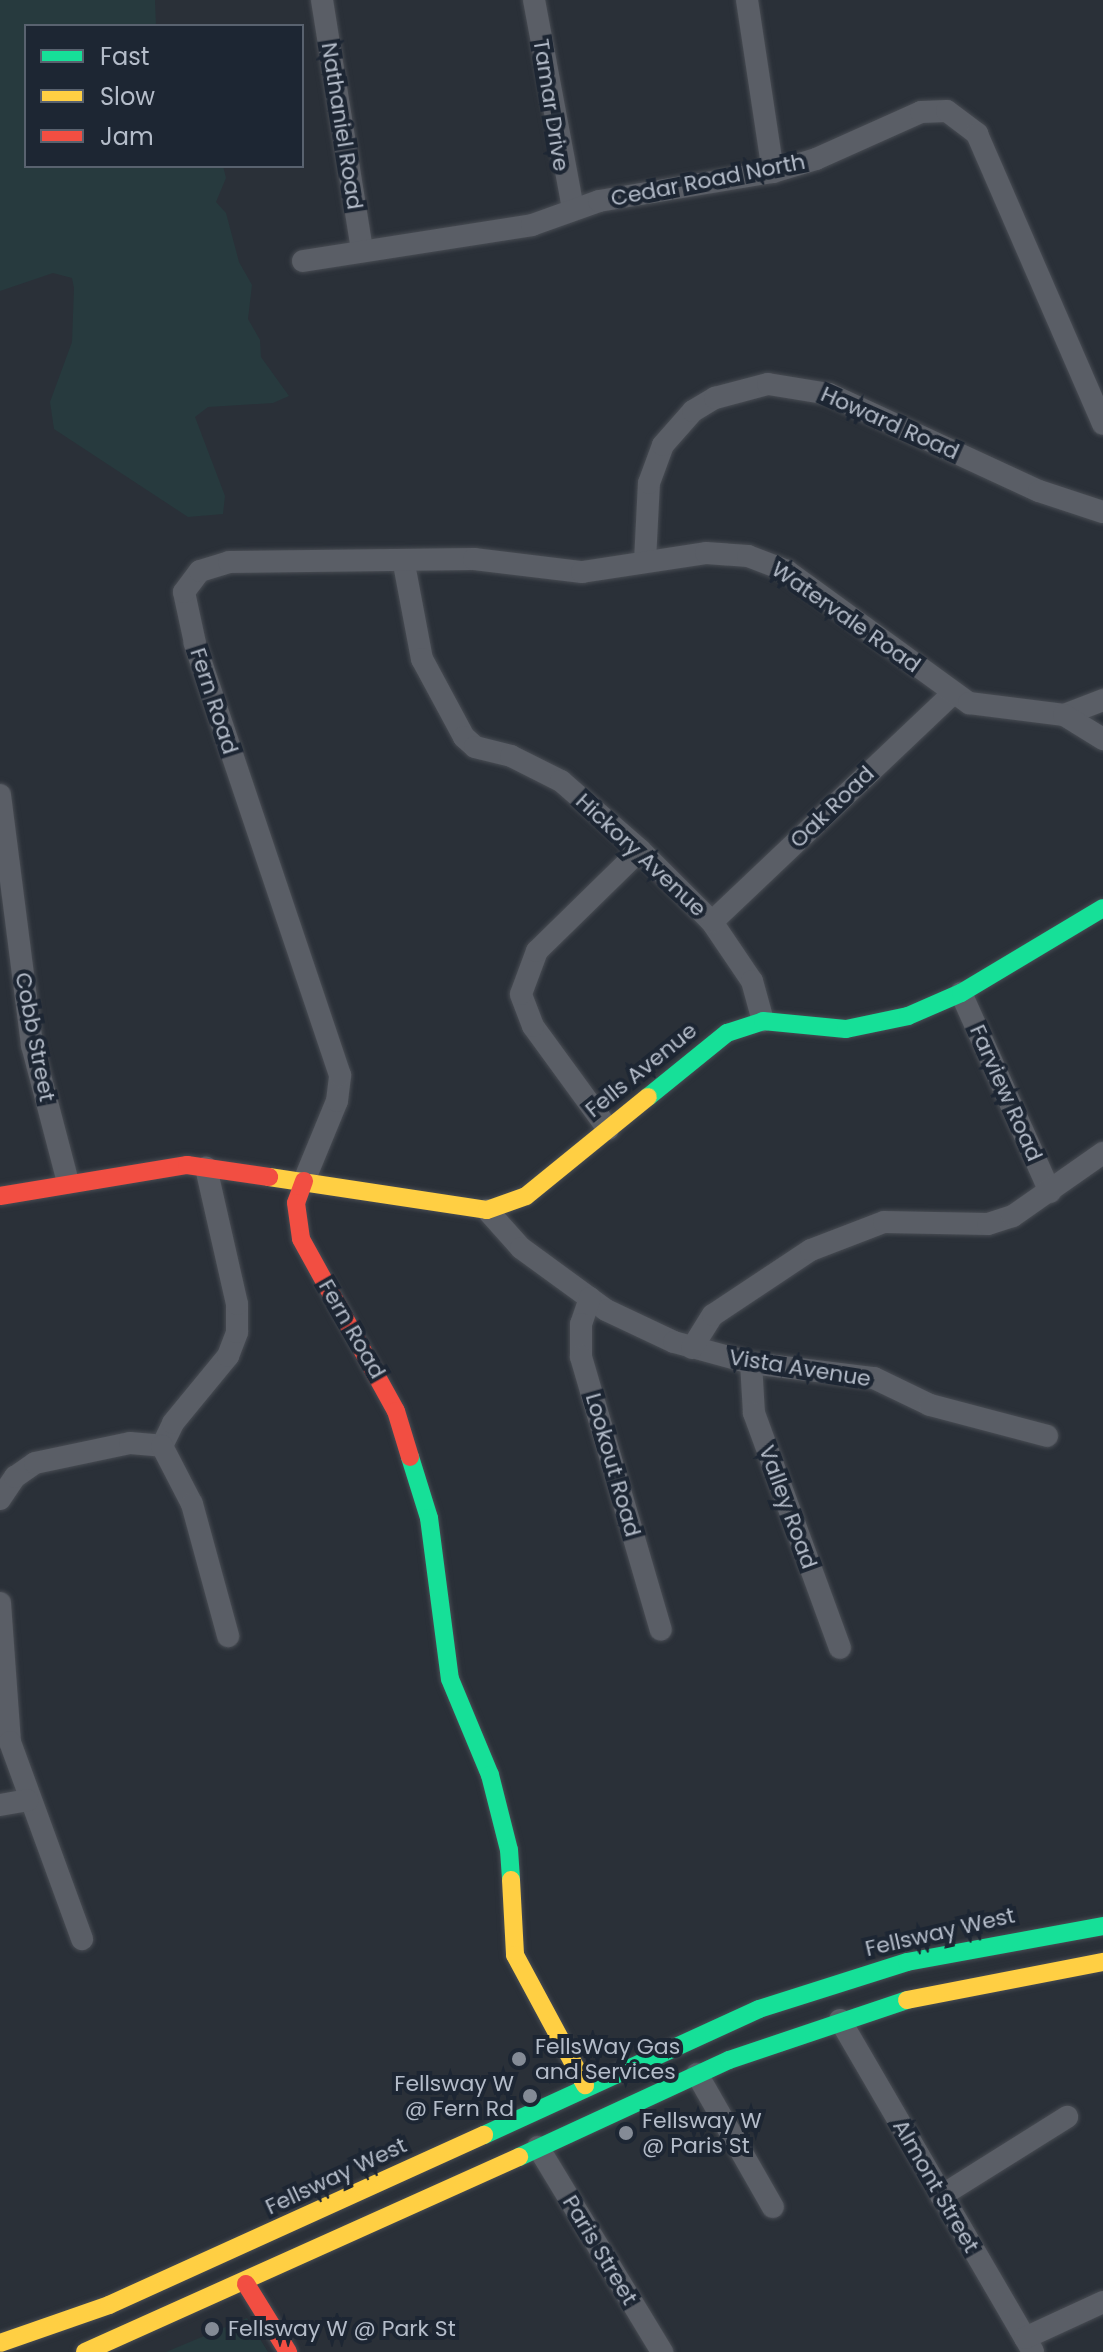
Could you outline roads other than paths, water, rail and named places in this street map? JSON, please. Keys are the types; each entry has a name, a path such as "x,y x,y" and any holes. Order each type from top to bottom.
{"main road":[{"name":"Fells Avenue","path":"487,1210 526,1196 709,1044 763,1021 846,1029 881,1024 961,993 1103,908"},
{"path":"0,1196 170,1165 206,1167 487,1210"},
{"name":"Fern Road","path":"304,1181 296,1203 301,1239 396,1411 429,1518 450,1679 490,1775 509,1850 514,1953 585,2085"},
{"name":"Fellsway West","path":"0,2343 193,2268 708,2029 845,1980 956,1951 1103,1926"},
{"path":"85,2352 246,2284 697,2074 840,2020 962,1987 1103,1962"},
{"path":"246,2284 288,2352"}],"street":[{"name":"Nathaniel Road","path":"322,0 362,251"},
{"name":"Tamar Drive","path":"534,0 573,209"},
{"path":"747,0 773,172"},
{"name":"Cedar Road North","path":"303,261 532,225 573,209 773,172 816,159 925,111 947,111 964,119 977,134 1103,424"},
{"name":"Howard Road","path":"645,561 649,483 669,437 693,411 715,398 768,384 829,394 1039,491 1103,512"},
{"name":"Watervale Road","path":"192,577 229,562 404,564 495,560 582,572 645,561 722,553 775,565 953,693 1002,711 1064,715 1103,700"},
{"name":"Hickory Avenue","path":"404,564 422,659 464,737 475,747 511,756 561,781 640,850 712,922 752,981 763,1021"},
{"name":"Fern Road","path":"192,577 184,597 195,643 338,1066 337,1101 304,1181"},
{"name":"Oak Road","path":"712,922 953,693"},
{"name":"Watervale Road","path":"1064,715 1103,739"},
{"name":"Cobb Street","path":"0,795 10,953 68,1182"},
{"path":"608,1129 533,1026 521,994 537,951 640,850"},
{"name":"Farview Road","path":"961,993 1050,1192"},
{"path":"692,1348 713,1315 747,1289 861,1228 909,1219 988,1224 1013,1216 1103,1153"},
{"path":"162,1446 173,1423 228,1356 237,1332 237,1304 206,1167"},
{"name":"Vista Avenue","path":"487,1210 521,1248 630,1323 692,1348 751,1363 874,1378 930,1405 1047,1436"},
{"name":"Lookout Road","path":"590,1298 581,1324 581,1357 661,1630"},
{"name":"Valley Road","path":"751,1363 754,1413 840,1648"},
{"path":"0,1499 15,1477 35,1463 130,1443 162,1446"},
{"path":"162,1446 192,1504 228,1636"},
{"path":"0,1603 10,1742 28,1800 82,1939"},
{"path":"0,1805 28,1800"},
{"name":"Almont Street","path":"840,2020 1029,2345"},
{"path":"697,2074 773,2207"},
{"path":"941,2196 952,2184 1067,2117"},
{"name":"Paris Street","path":"538,2147 662,2352"},
{"path":"1029,2345 1103,2302"}],"place":[{"name":"FellsWay Gas and Services","path":"519,2059"},
{"name":"Fellsway W @ Fern Rd","path":"530,2096"},
{"name":"Fellsway W @ Paris St","path":"626,2133"},
{"name":"Fellsway W @ Park St","path":"212,2329"}]}
